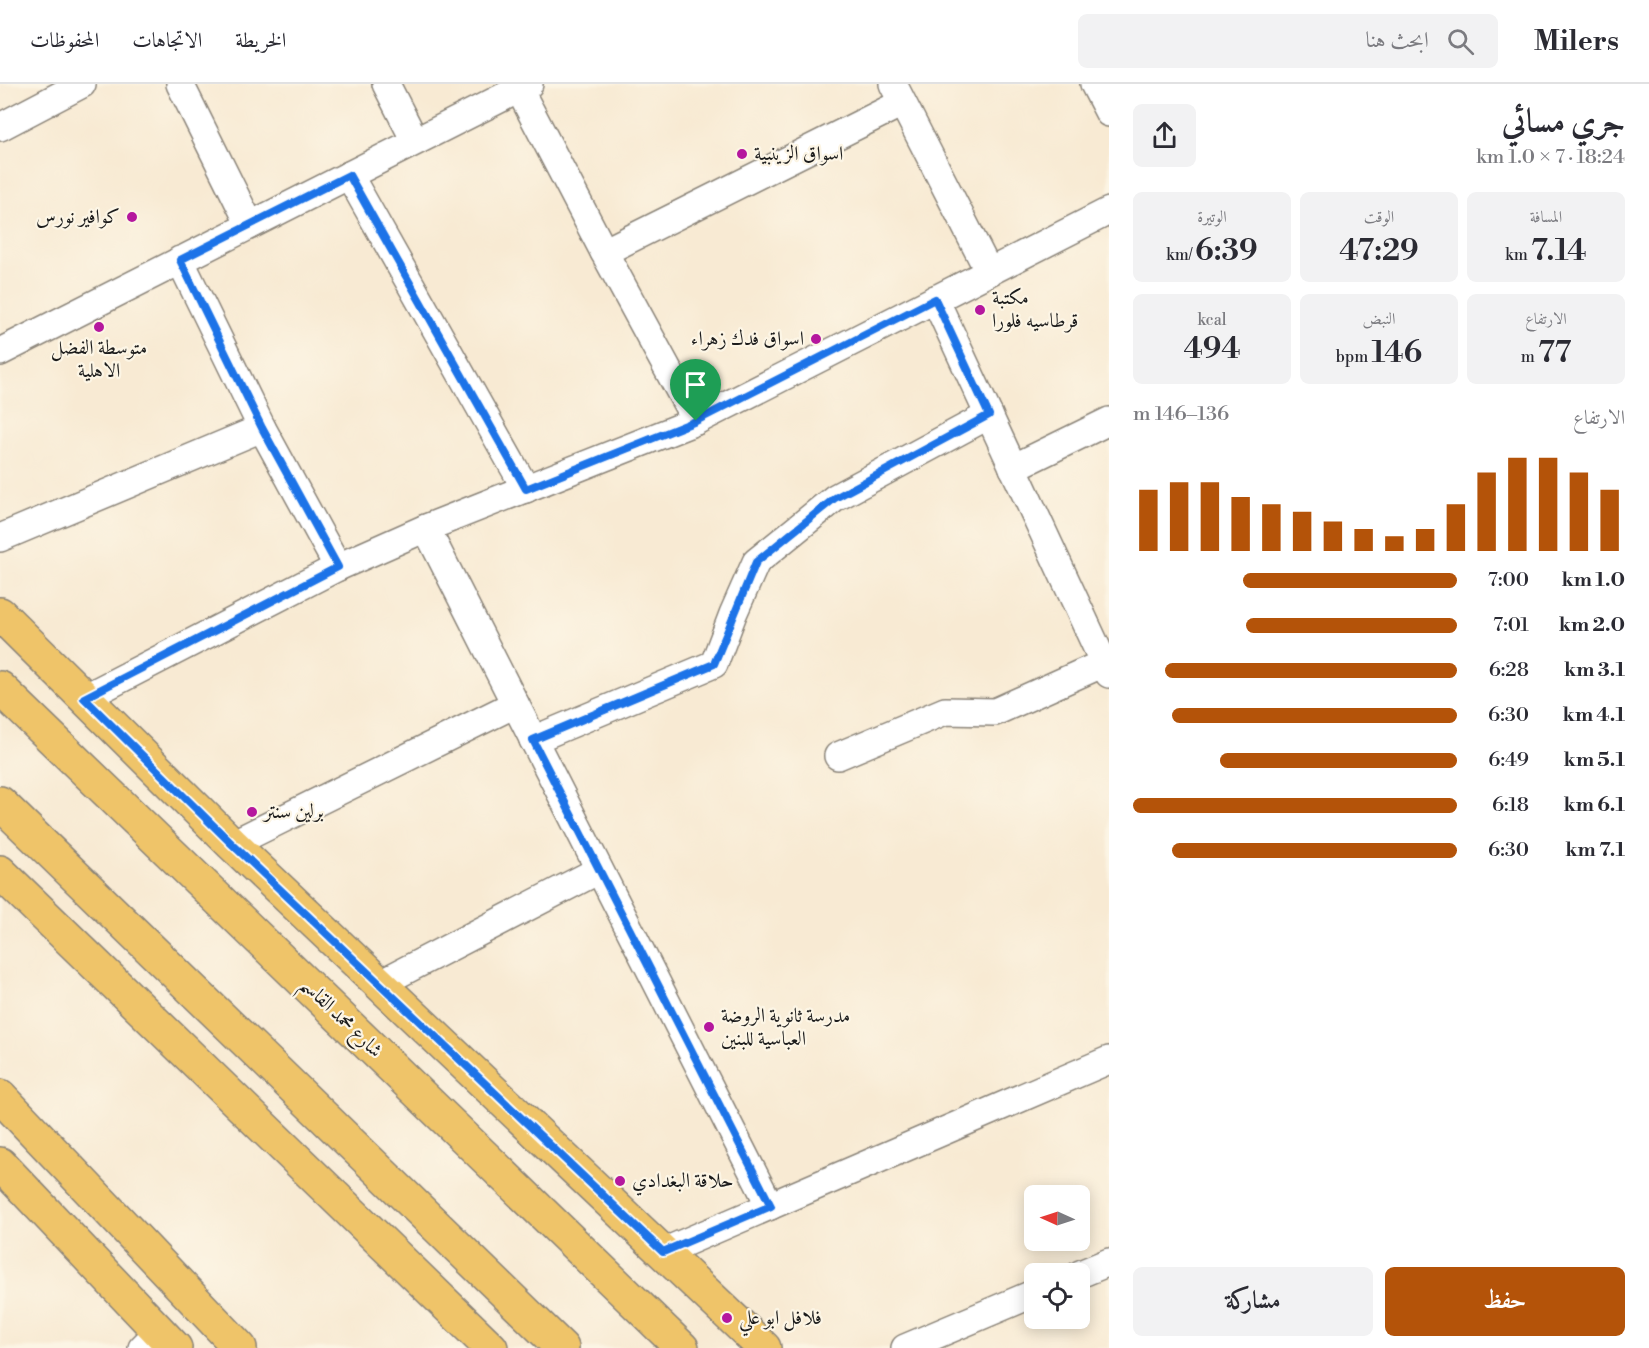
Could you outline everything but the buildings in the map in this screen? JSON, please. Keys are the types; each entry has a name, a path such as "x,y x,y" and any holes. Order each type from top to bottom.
{"main road":[{"path":"0,614 232,844 764,1348"},
{"path":"5,693 51,665"},
{"name":"شارع محمد القاسم","path":"5,693 682,1348"},
{"path":"0,803 562,1348"},
{"path":"0,872 491,1348"},
{"path":"0,1096 240,1348"},
{"path":"472,1145 506,1105"},
{"path":"0,1164 159,1342"}],"street":[{"path":"0,127 82,84"},
{"path":"180,84 250,225"},
{"path":"386,84 415,141"},
{"path":"1094,84 1109,112"},
{"path":"0,352 524,86 604,252 696,421"},
{"path":"604,252 898,93 989,272"},
{"path":"349,175 526,489"},
{"path":"84,698 338,567 426,528 696,421 1109,212"},
{"path":"180,260 262,428 338,567"},
{"path":"838,756 945,711 995,712 1104,655 1013,468 935,299"},
{"path":"533,740 714,664 756,562 835,498 989,415"},
{"path":"1013,468 1109,421"},
{"path":"0,538 262,428"},
{"path":"426,528 771,1206"},
{"path":"232,844 516,704"},
{"path":"379,984 599,870"},
{"path":"663,1252 1109,1060"},
{"path":"1090,1270 1109,1262"},
{"path":"905,1348 1024,1298"}],"place":[{"name":"اسواق الزينبية","path":"742,154"},
{"name":"كوافير نورس","path":"132,217"},
{"name":"مكتبة قرطاسيه فلورا","path":"980,310"},
{"name":"متوسطة الفضل الاهلية","path":"99,327"},
{"name":"اسواق فدك زهراء","path":"816,339"},
{"name":"برلين سنتر","path":"252,812"},
{"name":"مدرسة ثانوية الروضة العباسية للبنين","path":"709,1027"},
{"name":"حلاقة البغدادي","path":"620,1181"},
{"name":"فلافل ابو علي","path":"727,1318"}],"route":[{"path":"349,175 526,489 696,421 935,299 989,415 835,498 756,562 714,664 533,740 771,1206 663,1252 232,844 84,698 338,567 262,428 180,260 349,175"}]}
